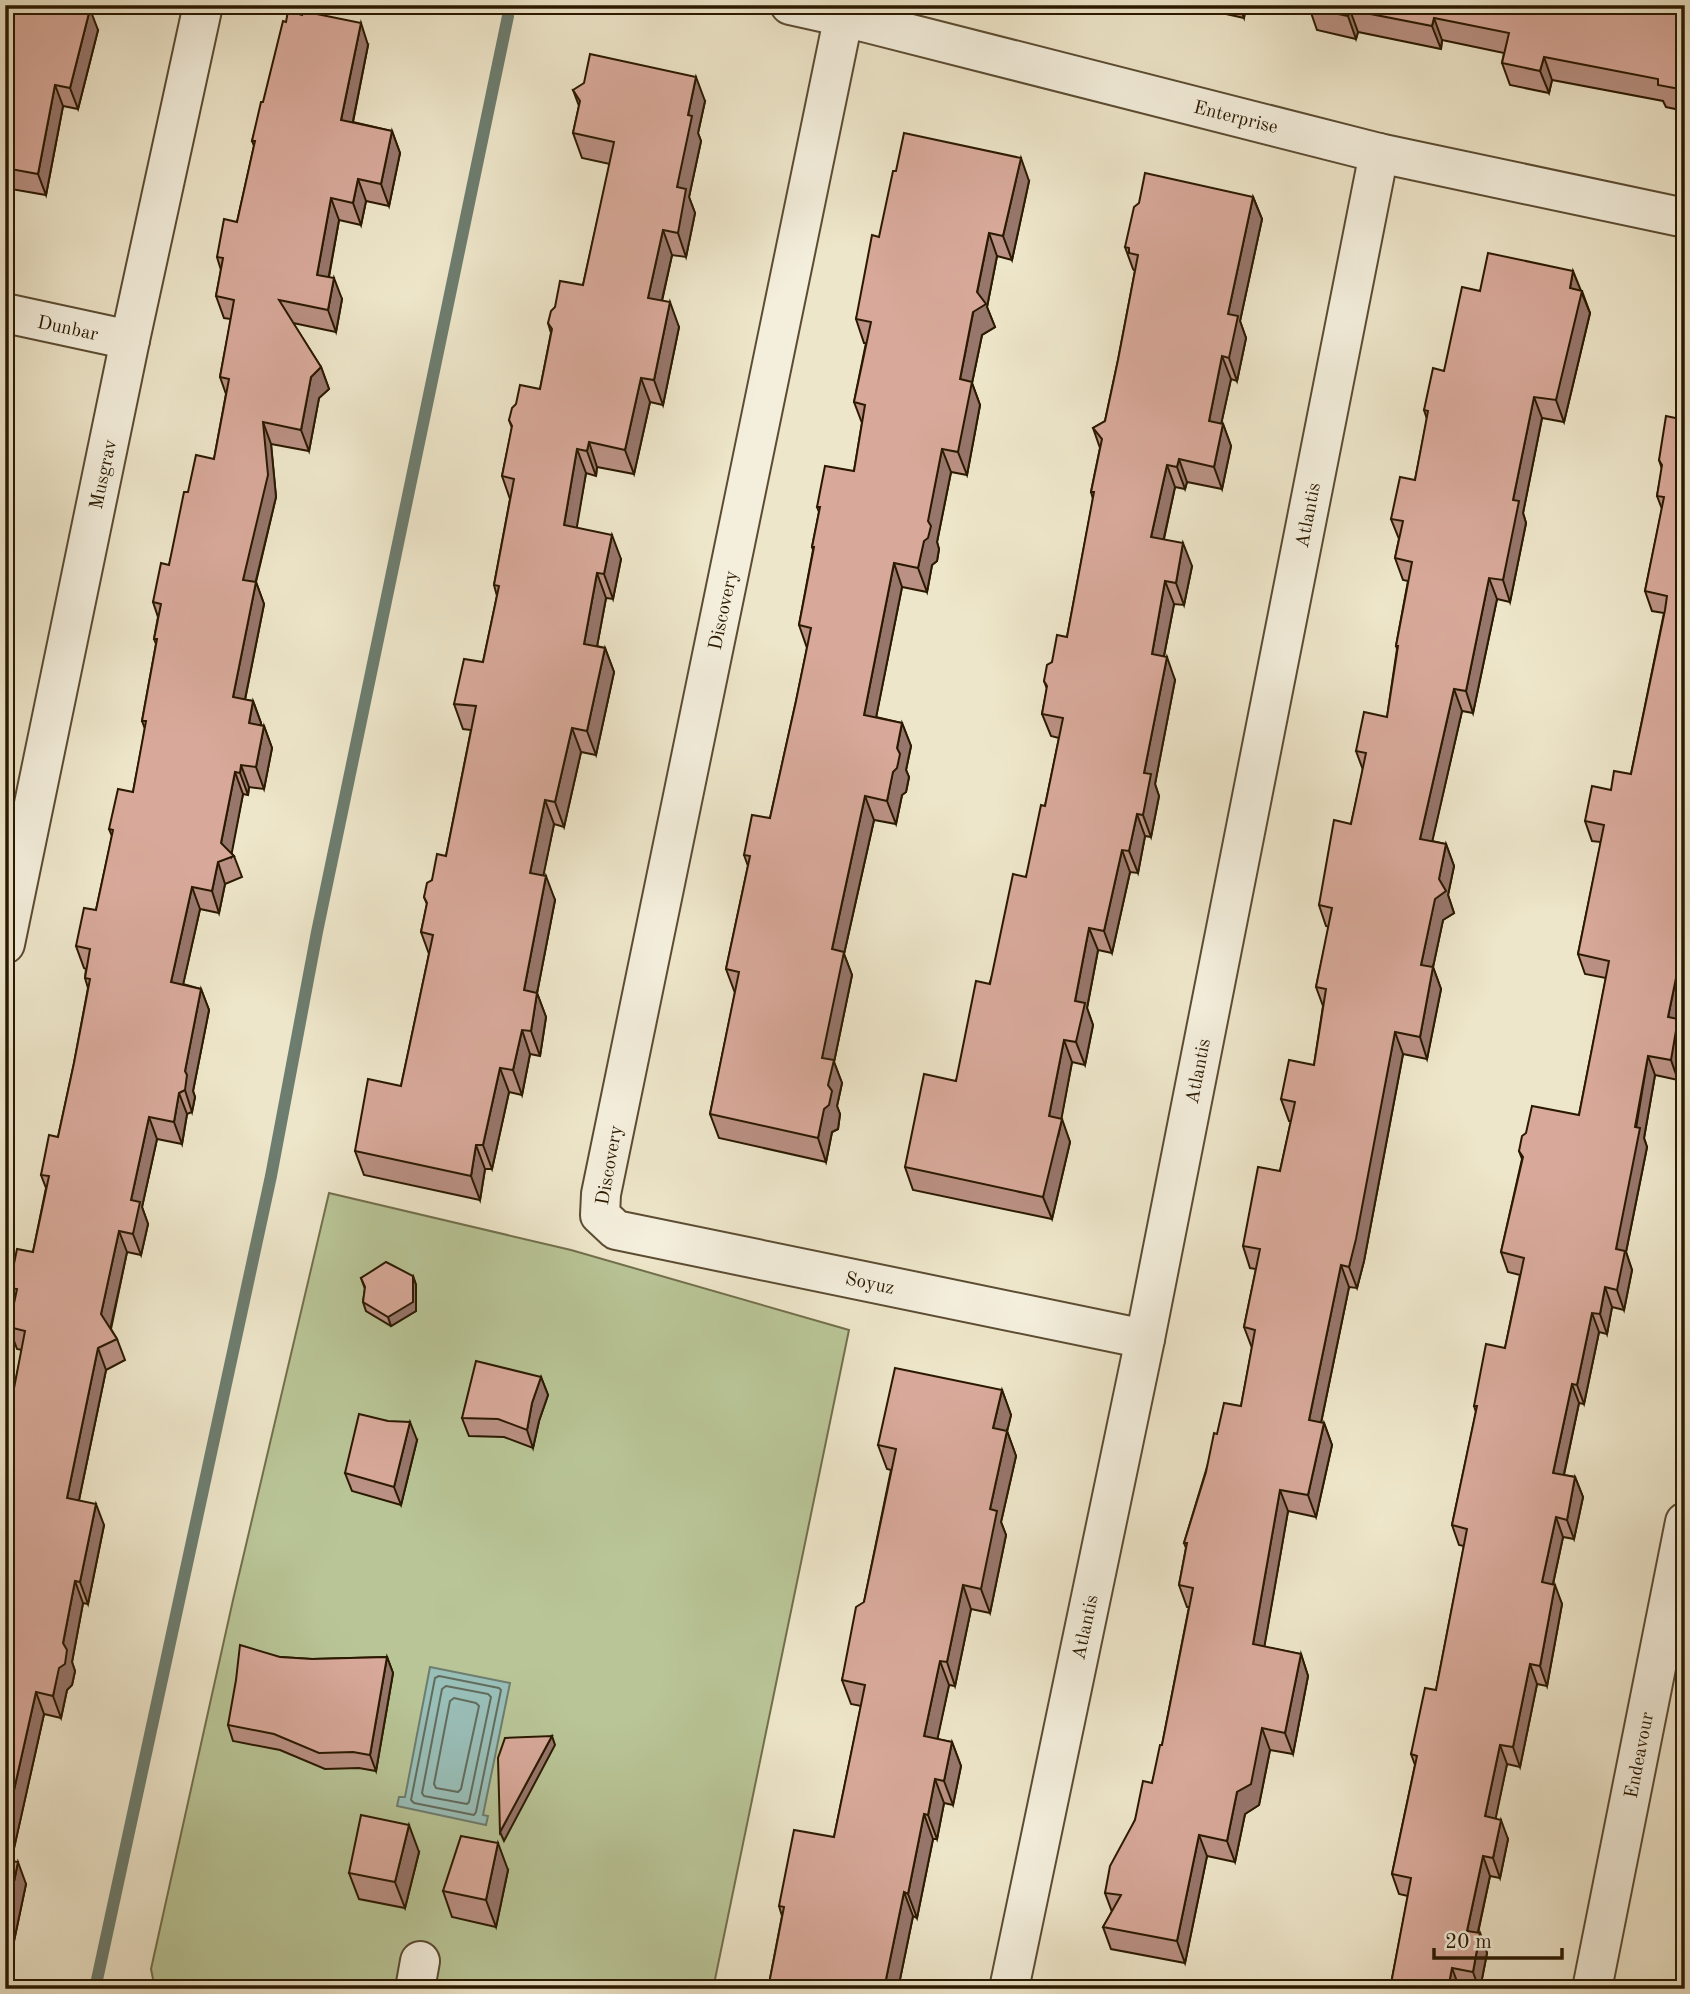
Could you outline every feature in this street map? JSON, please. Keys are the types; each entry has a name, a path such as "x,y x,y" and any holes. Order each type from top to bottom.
{"street":[{"name":"Musgrav","path":"5,944 130,340 203,5"},
{"name":"Enterprise","path":"790,5 845,11 1379,152 1685,218"},
{"name":"Discovery","path":"600,1215 604,1180 845,11"},
{"name":"Atlantis","path":"1009,1989 1145,1339 1379,152"},
{"name":"Dunbar","path":"5,313 130,340"},
{"name":"Soyuz","path":"600,1215 616,1230 1145,1339"},
{"name":"Endeavour","path":"1592,1989 1685,1522"}],"green space":[{"path":"329,1193 571,1250 849,1330 713,1989 155,1989 151,1969 233,1600"}],"water":[{"path":"430,1667 510,1683 483,1815 488,1816 486,1825 397,1806 399,1797 405,1797"}],"building":[{"path":"5,5 74,5 90,9 70,88 55,85 38,174 5,168"},
{"path":"1310,5 1685,5 1685,90 1658,85 1658,79 1544,57 1540,71 1502,63 1509,33 1434,18 1432,26 1350,10 1348,16 1309,8"},
{"path":"288,11 302,15 302,11 361,23 341,120 392,131 381,184 358,179 353,203 331,198 317,275 334,278 328,310 279,300 321,367 311,377 301,430 263,422 268,475 243,580 256,582 233,697 253,701 249,723 264,726 256,767 241,765 240,773 235,772 221,843 234,856 218,862 212,891 192,887 171,982 201,989 185,1071 185,1090 179,1093 174,1122 149,1117 131,1200 140,1202 133,1234 119,1231 101,1314 117,1339 98,1348 67,1498 96,1504 80,1582 75,1581 63,1643 67,1650 65,1664 59,1668 53,1696 36,1692 5,1830 5,1413 6,1408 10,1409 25,1331 9,1327 17,1289 9,1288 17,1249 33,1252 49,1176 41,1175 49,1135 58,1137 74,1063 90,979 85,978 90,949 76,946 84,908 96,910 113,830 109,829 118,789 133,792 146,721 142,721 157,639 154,639 161,604 153,602 161,563 169,565 184,492 188,492 196,455 214,459 229,379 220,377 234,300 216,296 223,258 217,257 224,219 237,222 261,102"},
{"path":"590,54 696,77 688,115 692,116 677,187 686,189 678,233 663,230 648,298 670,302 654,380 641,378 625,450 589,442 587,451 577,449 564,525 612,535 604,574 597,573 584,644 605,648 587,731 572,728 555,802 545,800 530,873 546,876 524,990 537,993 531,1031 522,1030 513,1070 500,1068 483,1145 476,1145 471,1176 355,1151 368,1079 401,1086 433,935 421,932 427,903 424,897 427,883 432,880 437,854 446,856 476,706 454,704 464,659 483,662 499,586 494,585 514,479 502,476 512,426 509,420 512,408 516,404 520,385 540,389 552,329 548,323 555,307 560,281 583,285 614,142 573,133 580,101 573,90 584,83"},
{"path":"904,133 1021,158 1003,236 989,233 977,292 986,304 973,312 960,379 972,382 958,452 942,449 928,521 931,526 928,538 924,541 918,568 894,563 864,715 902,723 897,748 900,754 887,801 865,796 832,949 844,952 822,1058 834,1060 828,1085 832,1091 829,1105 824,1109 818,1138 710,1114 739,972 726,969 750,856 744,855 752,815 770,818 796,701 811,628 799,625 814,547 820,507 817,507 825,466 854,471 865,405 854,402 871,322 856,319 872,235 879,237"},
{"path":"1145,173 1253,197 1228,314 1238,316 1229,358 1222,356 1209,421 1223,424 1214,467 1179,459 1177,467 1167,465 1151,537 1183,543 1176,583 1165,581 1152,654 1167,657 1144,773 1151,774 1143,815 1137,814 1129,851 1122,850 1104,931 1089,928 1075,1001 1085,1003 1076,1042 1064,1040 1049,1116 1062,1119 1043,1197 905,1167 924,1074 956,1081 976,981 990,984 1013,874 1026,877 1041,805 1045,806 1063,718 1042,714 1047,686 1044,681 1047,665 1052,662 1057,635 1067,637 1102,439 1093,428 1105,421 1118,360 1138,255 1129,253 1129,248 1125,247"},
{"path":"1488,253 1573,271 1570,288 1582,291 1556,400 1534,397 1513,500 1519,501 1503,580 1489,578 1466,691 1454,689 1420,839 1446,844 1439,879 1446,891 1435,899 1421,965 1433,967 1420,1037 1395,1032 1356,1239 1349,1267 1341,1265 1309,1420 1324,1423 1308,1495 1280,1490 1253,1644 1301,1654 1285,1733 1262,1728 1251,1784 1237,1792 1227,1841 1199,1835 1177,1941 1103,1927 1121,1895 1105,1893 1110,1866 1135,1820 1143,1781 1152,1783 1162,1745 1193,1588 1179,1585 1187,1543 1184,1543 1224,1403 1241,1406 1255,1330 1244,1327 1260,1249 1243,1246 1258,1167 1280,1171 1295,1102 1281,1099 1289,1060 1314,1065 1326,989 1316,987 1332,908 1319,905 1334,820 1351,824 1366,753 1356,751 1364,712 1387,717 1396,646 1412,562 1395,558 1403,521 1391,519 1400,477 1415,480 1428,411 1424,410 1433,368 1444,371 1462,287 1480,291"},
{"path":"1666,416 1685,420 1685,860 1676,899 1685,901 1685,944 1668,1017 1678,1019 1671,1060 1648,1056 1635,1127 1640,1128 1616,1249 1625,1251 1617,1290 1605,1287 1600,1314 1592,1313 1577,1385 1572,1384 1553,1473 1575,1477 1567,1520 1556,1517 1542,1582 1555,1585 1540,1666 1530,1664 1513,1747 1500,1745 1485,1816 1501,1820 1493,1858 1483,1856 1467,1931 1480,1933 1473,1972 1452,1968 1448,1989 1390,1989 1411,1878 1392,1874 1417,1756 1411,1754 1425,1688 1436,1690 1467,1529 1452,1525 1477,1406 1474,1406 1486,1344 1505,1348 1524,1258 1501,1252 1523,1157 1519,1151 1522,1136 1526,1133 1532,1106 1579,1115 1609,961 1578,954 1604,825 1585,821 1592,786 1611,790 1614,771 1631,774 1665,610 1667,596 1645,591 1664,497 1657,496"},
{"path":"386,1262 413,1276 413,1302 388,1317 363,1302 365,1287 361,1278"},
{"path":"476,1361 541,1377 527,1430 498,1419 462,1418"},
{"path":"895,1368 1002,1390 993,1428 1007,1431 990,1509 997,1511 981,1589 963,1585 947,1662 940,1661 924,1736 952,1742 944,1781 935,1779 928,1815 924,1814 908,1894 904,1892 884,1989 768,1989 784,1907 779,1906 794,1830 834,1837 865,1685 842,1680 856,1607 864,1602 896,1449 878,1445"},
{"path":"359,1414 388,1421 410,1422 394,1487 345,1473"},
{"path":"240,1645 280,1657 387,1657 370,1755 353,1752 319,1753 274,1734 228,1725"},
{"path":"552,1736 500,1832 498,1758 505,1738"},
{"path":"361,1815 409,1825 395,1882 349,1873"},
{"path":"461,1836 498,1843 486,1900 443,1891"},
{"path":"5,1860 18,1862 5,1925"}],"waterway":[{"path":"95,1989 271,1176 317,932 508,16"}]}
